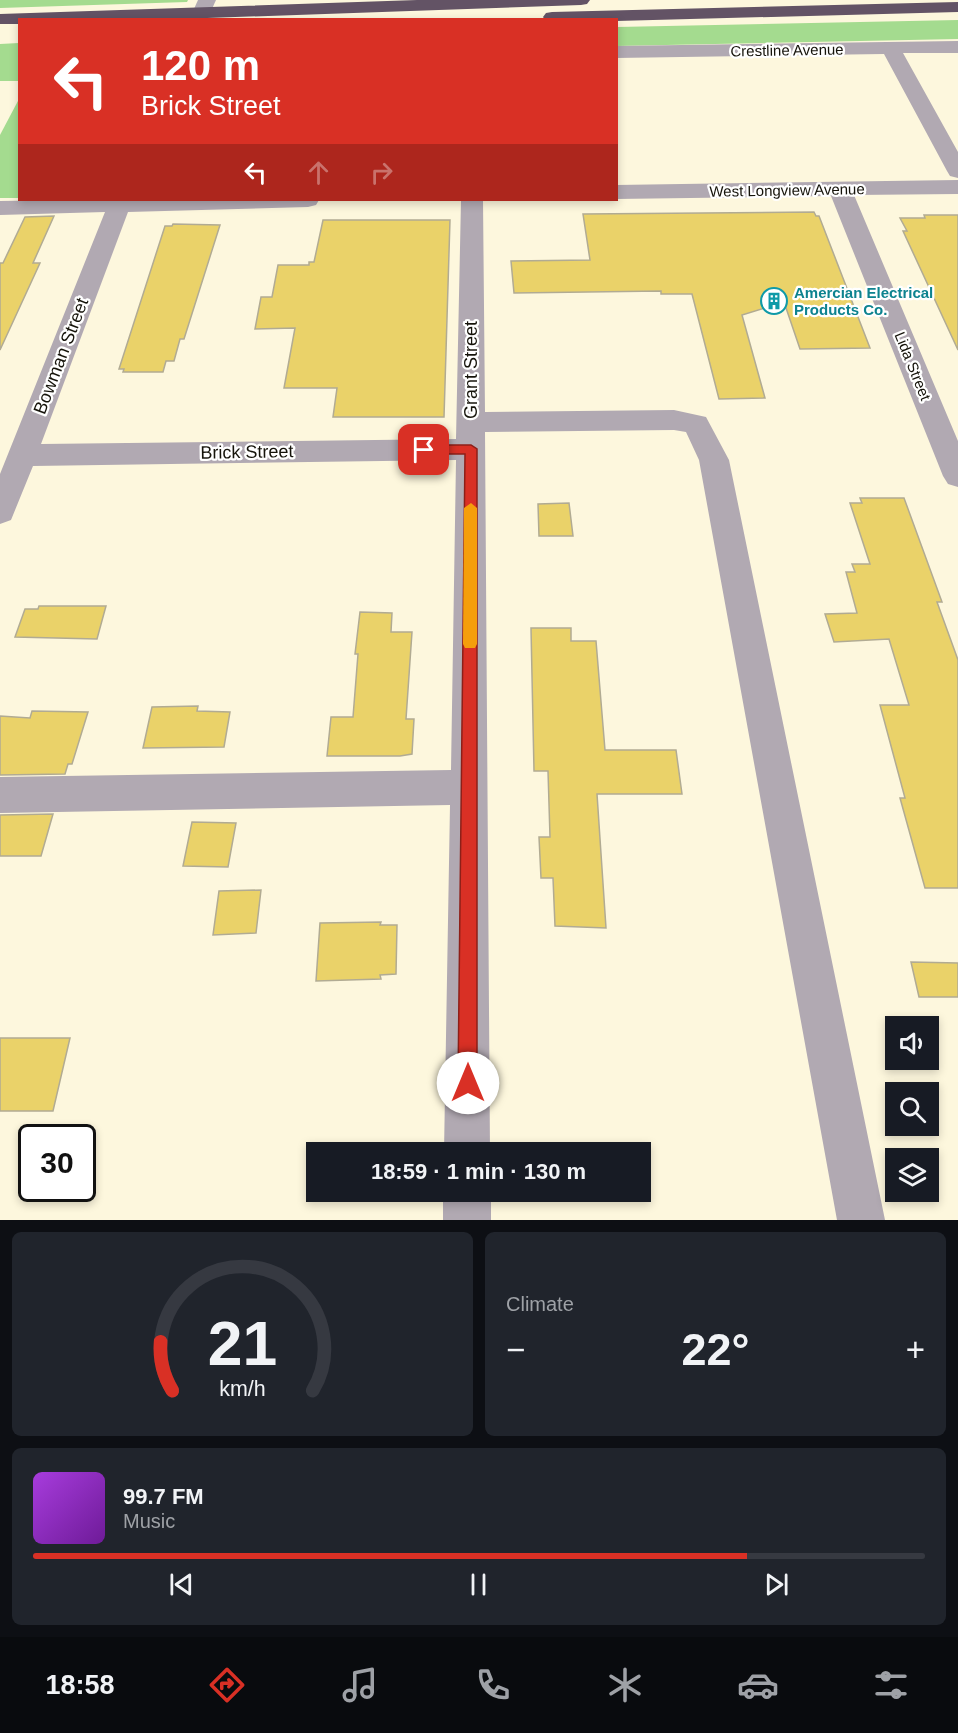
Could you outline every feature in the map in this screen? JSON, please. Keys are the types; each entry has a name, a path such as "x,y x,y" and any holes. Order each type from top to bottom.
{"highway":[{"path":"26,18 581,0"},
{"path":"516,18 958,7"},
{"path":"0,19 18,18"},
{"path":"0,33 18,32"}],"street":[{"path":"199,18 207,0"},
{"name":"Crestline Avenue","path":"618,52 958,47"},
{"path":"891,48 958,171"},
{"name":"West Longview Avenue","path":"618,192 958,187"},
{"name":"Lida Street","path":"840,189 958,476"},
{"path":"0,208 120,202 214,201"},
{"name":"Grant Street","path":"467,1142 472,201"},
{"name":"Bowman Street","path":"0,512 120,202"},
{"name":"Brick Street","path":"22,455 471,436 674,420 696,424 714,460 861,1220"},
{"path":"0,795 469,787"},
{"path":"467,1202 467,1220"}],"green space":[{"path":"0,0 188,0 187,2 0,8"},
{"path":"958,20 958,39 618,46 618,27"},
{"path":"18,43 18,81 0,81 0,44"},
{"path":"18,101 18,198 0,198 0,135"}],"building":[{"name":"Amercian Electrical Products Co.","path":"814,212 816,216 819,216 870,348 800,349 784,302 742,315 765,398 719,399 692,294 661,294 661,291 514,293 511,261 590,260 583,214"},
{"path":"924,215 958,215 958,350 903,231 907,231 900,218 925,218"},
{"path":"54,216 33,263 40,263 0,350 0,263 3,263 25,217"},
{"path":"323,220 450,220 444,417 333,417 337,388 284,388 295,328 255,329 261,297 272,297 278,265 309,265 309,262 314,262"},
{"path":"173,224 220,225 184,339 180,339 174,361 166,361 163,372 123,372 124,369 119,369 165,226"},
{"path":"860,498 904,498 942,602 937,602 958,660 958,888 925,888 900,798 905,798 880,705 909,705 889,639 834,642 825,614 857,613 846,572 855,572 852,564 870,564 850,503 862,503"},
{"path":"569,503 573,536 539,536 538,504"},
{"path":"39,606 106,606 97,639 15,637 25,609 38,609"},
{"path":"360,612 392,613 391,632 412,632 406,719 414,719 412,754 327,756 331,717 353,717 358,654 355,654"},
{"path":"531,628 571,628 571,641 596,641 605,750 676,750 682,794 597,794 606,928 555,926 553,878 541,878 539,837 550,837 548,771 534,771"},
{"path":"198,706 197,711 230,712 224,747 143,748 152,707"},
{"path":"32,711 88,712 72,764 68,764 65,774 0,775 0,716 30,718"},
{"path":"53,814 41,856 0,856 0,815"},
{"path":"192,822 236,823 228,867 183,866"},
{"path":"261,890 256,933 213,935 219,891"},
{"path":"381,922 380,925 397,925 396,974 380,975 381,979 316,981 320,923"},
{"path":"911,962 958,963 958,997 919,997"},
{"path":"0,1038 70,1038 53,1111 0,1111"}],"slow traffic":[{"path":"470,644 471,508"}],"place":[{"name":"Amercian Electrical Products Co.","path":"774,301"}],"route":[{"path":"424,450 471,449 468,1083"}]}
